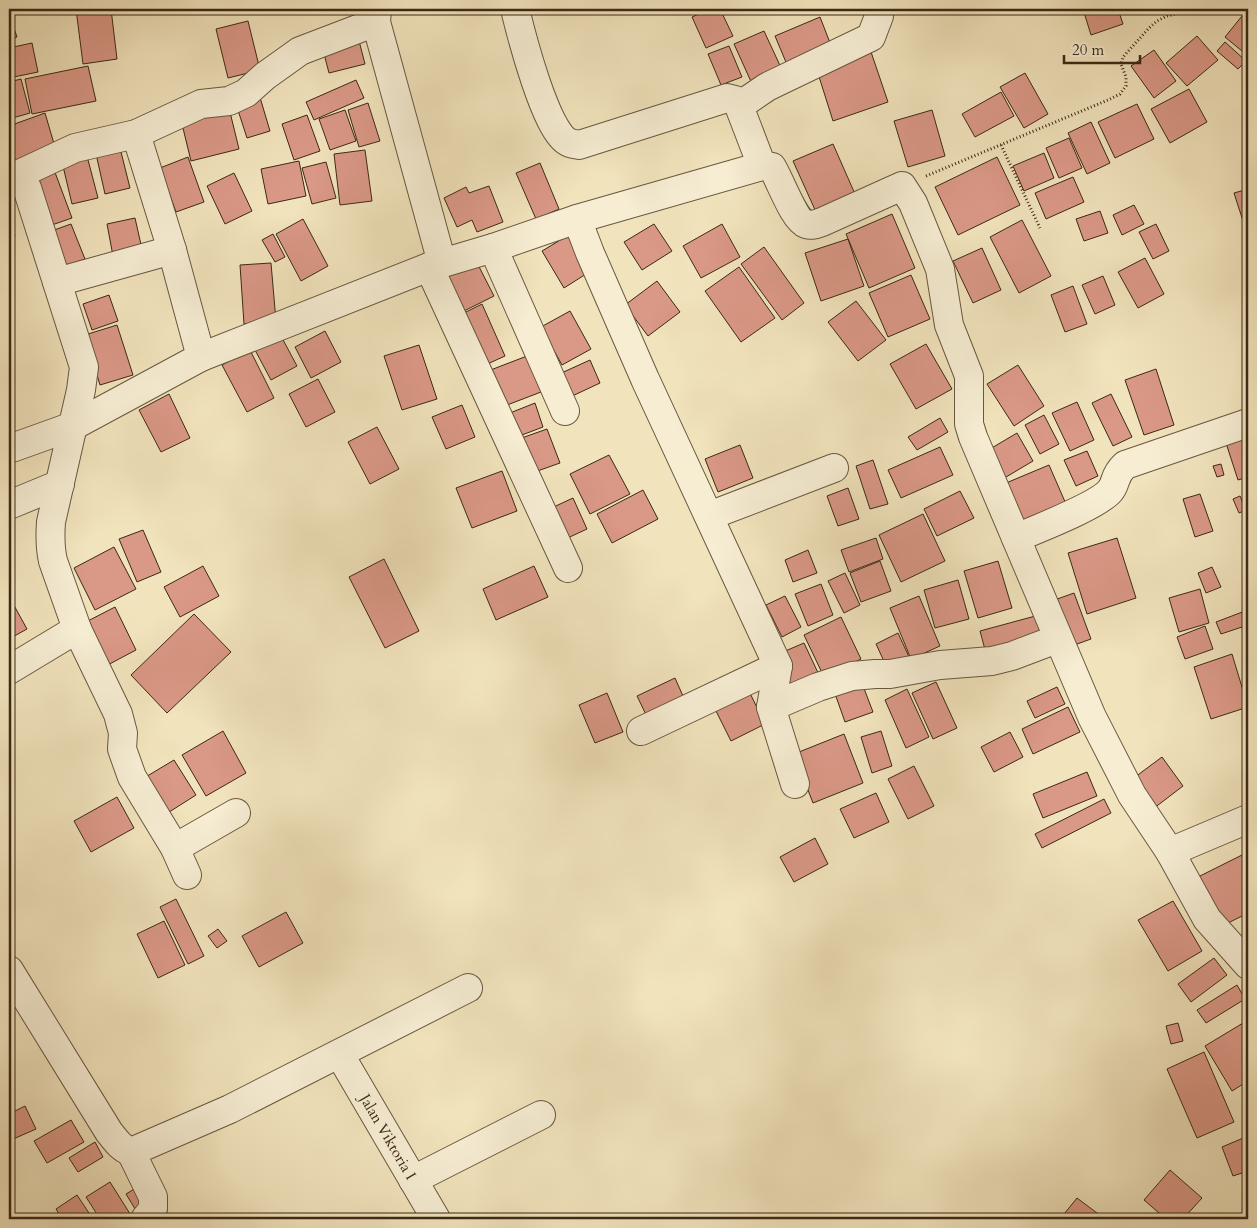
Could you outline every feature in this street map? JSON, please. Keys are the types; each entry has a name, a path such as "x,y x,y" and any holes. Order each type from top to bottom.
{"street":[{"path":"515,9 536,81 556,128 567,142 579,145 727,98 734,100 739,106 762,166"},
{"path":"739,106 767,87 871,37 879,16 879,9"},
{"path":"9,176 75,148 136,134 201,104 229,101 246,93 265,76 300,51 377,16 436,265 568,568"},
{"path":"136,134 172,250 201,357"},
{"path":"9,449 73,426 201,357 436,265 493,248 577,219 762,166 772,167 797,217 805,224 813,225 822,222 902,186 913,203 940,269 950,325 968,376 969,424 973,437 1092,717 1132,795 1170,852 1208,919 1248,966"},
{"path":"9,176 19,179 27,188 84,367 81,390 51,522 51,551 77,629 118,714 122,733 122,749 132,777 175,848 187,875"},
{"path":"577,219 641,370 778,666 771,707 795,784"},
{"path":"493,248 565,411"},
{"path":"57,282 172,250"},
{"path":"1016,538 1096,502 1111,490 1118,471 1125,465 1248,423"},
{"path":"709,516 834,468"},
{"path":"9,505 60,484"},
{"path":"9,670 77,629"},
{"path":"771,707 818,687 852,676 890,674 940,665 992,661 1012,656 1058,639"},
{"path":"640,731 778,666"},
{"path":"175,848 236,813"},
{"path":"1170,852 1248,819"},
{"path":"9,970 108,1132 118,1144 132,1152 230,1110 468,988"},
{"name":"Jalan Viktoria I","path":"340,1055 436,1219"},
{"path":"413,1180 541,1115"},
{"path":"132,1152 153,1197 153,1208 145,1219"}],"path":[{"path":"902,186 1120,94 1126,86 1126,77 1121,64 1123,56 1157,21 1167,16 1196,9"},
{"path":"1001,145 1040,228"}],"building":[{"path":"76,9 111,9 117,59 83,64"},
{"path":"112,9 159,9 113,14"},
{"path":"710,9 720,9 733,36 706,48 692,17"},
{"path":"1083,9 1118,9 1123,24 1091,35"},
{"path":"9,14 17,37 9,40"},
{"path":"1242,16 1248,21 1248,56 1225,37"},
{"path":"820,17 832,48 788,67 775,36"},
{"path":"248,21 260,70 228,78 216,29"},
{"path":"764,31 783,72 753,86 734,44"},
{"path":"1197,36 1218,60 1187,86 1166,63"},
{"path":"358,37 365,64 329,73 322,46"},
{"path":"1225,42 1246,61 1238,69 1217,51"},
{"path":"32,43 38,72 9,78 9,48"},
{"path":"729,46 742,77 721,85 708,54"},
{"path":"869,46 888,102 833,121 815,64"},
{"path":"1154,50 1176,81 1154,98 1131,66"},
{"path":"88,66 96,101 32,114 25,79"},
{"path":"1025,73 1048,114 1024,128 1000,87"},
{"path":"21,79 30,113 9,119 9,82"},
{"path":"356,80 364,98 314,120 306,102"},
{"path":"1189,89 1207,122 1170,143 1151,109"},
{"path":"1001,92 1014,116 975,137 962,114"},
{"path":"259,94 270,131 247,138 235,101"},
{"path":"368,103 380,141 359,147 348,110"},
{"path":"1137,104 1154,139 1115,158 1098,122"},
{"path":"229,108 239,149 191,161 181,120"},
{"path":"345,110 356,141 330,150 319,119"},
{"path":"932,110 945,156 908,167 894,121"},
{"path":"45,113 57,154 14,173 9,159 9,126"},
{"path":"307,115 320,151 294,160 282,124"},
{"path":"1091,122 1110,163 1087,174 1068,133"},
{"path":"1069,138 1082,168 1059,178 1046,148"},
{"path":"833,144 855,194 816,212 793,161"},
{"path":"120,148 130,188 105,194 96,154"},
{"path":"365,150 372,201 340,205 334,154"},
{"path":"1044,153 1054,178 1024,191 1013,166"},
{"path":"87,156 98,198 72,204 62,162"},
{"path":"188,157 204,202 176,212 160,168"},
{"path":"997,157 1020,205 958,235 935,187"},
{"path":"299,161 306,196 268,204 261,169"},
{"path":"326,162 336,198 312,204 302,168"},
{"path":"540,163 559,209 536,219 516,173"},
{"path":"53,167 72,218 46,227 27,177"},
{"path":"234,173 252,211 225,224 207,186"},
{"path":"1073,177 1084,202 1046,219 1035,193"},
{"path":"489,186 503,222 477,232 472,220 457,227 444,198 466,187 469,193"},
{"path":"1248,189 1248,219 1243,221 1234,193"},
{"path":"1134,205 1144,224 1122,235 1113,215"},
{"path":"1100,211 1108,233 1084,241 1076,219"},
{"path":"892,214 915,268 869,288 846,234"},
{"path":"9,216 15,236 9,238"},
{"path":"135,218 142,249 113,256 107,224"},
{"path":"303,219 328,266 301,281 276,234"},
{"path":"1022,220 1051,276 1019,293 990,237"},
{"path":"71,224 85,259 57,269 43,234"},
{"path":"654,224 672,251 642,270 624,242"},
{"path":"722,224 740,257 701,278 683,246"},
{"path":"1156,224 1169,251 1153,259 1139,232"},
{"path":"572,233 594,269 564,288 542,251"},
{"path":"273,234 285,257 275,262 262,240"},
{"path":"848,239 864,286 821,301 805,253"},
{"path":"764,247 804,303 782,320 741,264"},
{"path":"982,248 1001,290 973,303 953,261"},
{"path":"474,257 494,296 458,314 438,274"},
{"path":"1145,258 1164,294 1138,308 1118,272"},
{"path":"271,263 276,321 244,324 240,265"},
{"path":"739,267 775,318 741,342 705,291"},
{"path":"911,275 930,319 888,337 869,293"},
{"path":"1103,276 1115,305 1095,314 1082,285"},
{"path":"657,281 680,312 648,336 625,305"},
{"path":"1073,286 1087,324 1065,332 1051,295"},
{"path":"109,295 118,321 92,330 83,304"},
{"path":"856,301 886,340 858,361 828,322"},
{"path":"482,304 505,356 483,366 460,315"},
{"path":"570,311 591,349 562,365 541,327"},
{"path":"117,325 133,375 100,385 85,335"},
{"path":"325,331 341,362 311,378 295,347"},
{"path":"281,336 297,366 271,380 255,350"},
{"path":"926,344 952,389 916,409 890,364"},
{"path":"419,345 437,399 402,410 384,356"},
{"path":"250,350 274,398 247,412 222,365"},
{"path":"527,356 541,392 502,407 488,371"},
{"path":"590,360 600,383 568,398 557,375"},
{"path":"1018,365 1044,406 1014,426 987,384"},
{"path":"1156,369 1174,425 1144,435 1125,380"},
{"path":"318,379 335,412 306,427 289,394"},
{"path":"169,394 190,438 161,452 139,410"},
{"path":"1111,394 1132,437 1113,446 1092,403"},
{"path":"1077,402 1094,440 1070,451 1052,413"},
{"path":"535,403 543,427 514,438 505,415"},
{"path":"462,405 475,437 446,449 432,417"},
{"path":"1044,415 1059,444 1040,454 1025,425"},
{"path":"940,418 948,432 917,450 908,437"},
{"path":"377,427 399,469 370,484 348,442"},
{"path":"547,429 560,463 529,474 516,440"},
{"path":"1017,433 1033,461 1001,480 985,452"},
{"path":"1248,436 1248,477 1238,480 1226,443"},
{"path":"740,445 753,478 718,492 705,459"},
{"path":"940,447 953,475 901,498 888,470"},
{"path":"1087,451 1098,476 1076,486 1064,460"},
{"path":"609,455 630,494 590,514 570,474"},
{"path":"873,460 888,504 870,509 856,466"},
{"path":"1221,464 1224,475 1217,477 1213,466"},
{"path":"1049,465 1066,504 1016,526 999,486"},
{"path":"502,471 517,511 472,528 456,488"},
{"path":"848,488 859,519 838,526 827,496"},
{"path":"643,490 658,519 612,543 597,514"},
{"path":"960,491 974,518 937,536 924,509"},
{"path":"1200,494 1213,531 1195,537 1183,499"},
{"path":"1240,496 1246,510 1239,513 1233,499"},
{"path":"573,498 587,529 559,542 545,511"},
{"path":"923,514 945,561 901,582 879,535"},
{"path":"143,530 161,572 137,582 119,539"},
{"path":"876,538 883,559 849,572 841,550"},
{"path":"1117,538 1136,598 1087,614 1068,553"},
{"path":"114,547 136,589 95,610 74,568"},
{"path":"808,550 817,573 793,582 785,560"},
{"path":"384,559 419,631 385,648 349,577"},
{"path":"880,561 891,591 861,602 850,573"},
{"path":"998,561 1012,608 978,618 964,571"},
{"path":"203,566 219,596 180,617 164,587"},
{"path":"534,566 548,597 496,620 483,589"},
{"path":"1212,567 1221,587 1206,593 1198,573"},
{"path":"845,573 860,605 844,613 828,581"},
{"path":"958,580 969,619 935,628 924,590"},
{"path":"821,584 833,615 808,626 795,594"},
{"path":"1200,589 1209,623 1179,632 1169,598"},
{"path":"1074,593 1091,639 1066,648 1049,602"},
{"path":"785,596 801,627 782,637 766,605"},
{"path":"919,596 940,646 911,659 890,608"},
{"path":"11,600 27,629 9,639 9,601"},
{"path":"115,607 136,650 102,668 80,625"},
{"path":"1245,611 1248,625 1221,634 1216,622"},
{"path":"194,614 231,652 167,713 131,675"},
{"path":"1039,615 1046,642 987,657 980,631"},
{"path":"841,617 861,659 824,677 804,635"},
{"path":"1205,626 1213,649 1185,659 1177,637"},
{"path":"898,633 910,659 888,670 876,644"},
{"path":"804,643 820,677 791,689 776,655"},
{"path":"1232,654 1248,707 1211,719 1194,667"},
{"path":"675,678 687,705 650,723 637,696"},
{"path":"860,678 873,712 845,722 833,688"},
{"path":"936,682 957,728 933,739 912,693"},
{"path":"746,685 765,724 731,741 711,701"},
{"path":"1057,687 1065,704 1035,718 1027,701"},
{"path":"907,689 929,737 906,748 885,700"},
{"path":"607,693 623,732 595,743 579,705"},
{"path":"1068,707 1080,732 1033,754 1022,729"},
{"path":"223,731 246,773 206,796 182,755"},
{"path":"881,731 892,766 872,773 861,737"},
{"path":"1010,732 1023,757 994,772 981,747"},
{"path":"844,734 863,783 813,803 794,754"},
{"path":"1162,757 1183,786 1149,812 1127,783"},
{"path":"174,760 196,795 166,814 144,778"},
{"path":"914,766 934,806 908,819 888,779"},
{"path":"1087,772 1097,796 1043,818 1033,794"},
{"path":"876,793 889,822 854,838 840,809"},
{"path":"117,797 134,828 91,852 74,821"},
{"path":"1104,799 1111,813 1042,848 1035,834"},
{"path":"815,838 828,864 794,882 780,857"},
{"path":"1248,852 1248,913 1222,926 1198,877"},
{"path":"176,899 204,956 188,964 160,907"},
{"path":"1173,901 1202,951 1168,971 1138,920"},
{"path":"286,912 303,943 259,967 242,936"},
{"path":"164,921 185,965 158,978 137,934"},
{"path":"218,929 227,941 217,948 208,936"},
{"path":"1214,958 1227,975 1191,1002 1178,984"},
{"path":"1237,985 1245,999 1206,1023 1197,1010"},
{"path":"1248,1020 1248,1081 1232,1091 1205,1046"},
{"path":"1178,1023 1183,1041 1171,1044 1166,1026"},
{"path":"1204,1052 1234,1122 1197,1138 1167,1069"},
{"path":"25,1106 36,1129 11,1140 9,1136 9,1114"},
{"path":"71,1120 84,1142 47,1163 34,1141"},
{"path":"1248,1136 1248,1171 1233,1176 1222,1147"},
{"path":"95,1142 103,1157 78,1172 69,1158"},
{"path":"1170,1170 1202,1198 1183,1219 1166,1219 1144,1200"},
{"path":"110,1182 132,1217 128,1219 100,1219 86,1197"},
{"path":"139,1186 152,1210 140,1217 126,1194"},
{"path":"77,1195 93,1219 62,1219 56,1209"},
{"path":"1077,1198 1101,1216 1099,1219 1060,1219"}]}
